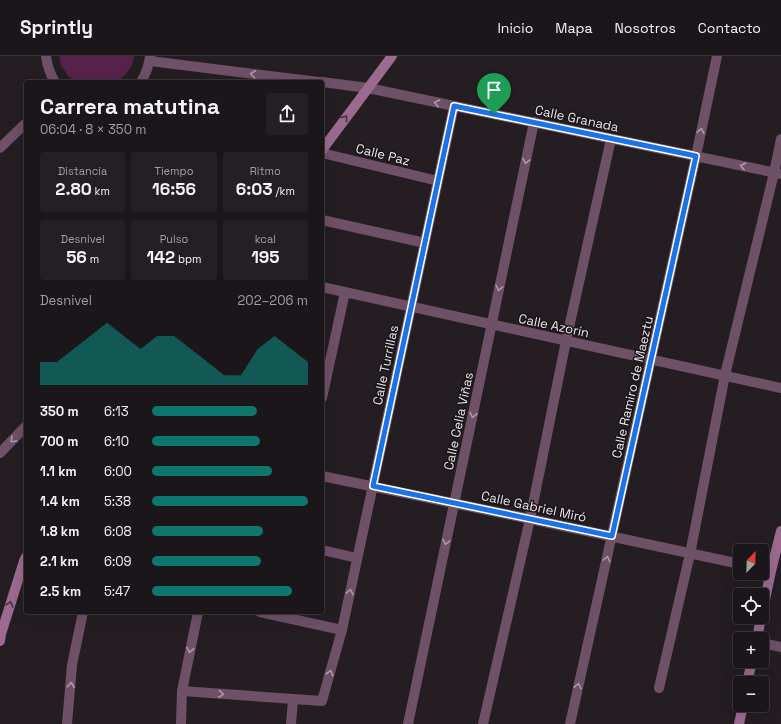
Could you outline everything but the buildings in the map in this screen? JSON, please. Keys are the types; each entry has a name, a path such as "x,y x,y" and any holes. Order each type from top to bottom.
{"street":[{"path":"46,56 46,63 54,80"},
{"path":"324,148 392,56"},
{"name":"Calle Ramiro de Maeztu","path":"570,724 717,56"},
{"path":"142,80 150,59 304,80"},
{"name":"Calle Granada","path":"324,82 368,88 778,173"},
{"name":"Calle Turrillas","path":"293,700 322,701 342,630 454,106"},
{"name":"Calle Celia Viñas","path":"408,724 534,122"},
{"path":"0,148 24,125"},
{"path":"483,724 530,519 566,340 611,139"},
{"path":"659,688 690,554 725,375 778,173 781,139"},
{"name":"Calle Paz","path":"324,152 438,181"},
{"path":"324,220 425,243"},
{"name":"Calle Azorín","path":"324,287 781,388"},
{"path":"324,389 345,292"},
{"path":"0,453 24,428"},
{"name":"Calle Gabriel Miró","path":"324,476 733,563"},
{"path":"769,562 781,531"},
{"path":"324,550 357,558"},
{"path":"0,641 24,563"},
{"path":"67,724 72,665 83,614"},
{"path":"181,724 182,691 198,614"},
{"path":"269,614 342,630"},
{"path":"769,644 781,647"},
{"path":"182,691 293,700 291,724"},
{"path":"738,724 741,712"}],"shaded area":[{"path":"59,56 134,56 131,67 120,80 73,80 68,76 61,65"}],"route":[{"path":"454,106 494,114 696,156 612,536 373,486 454,106"}]}
